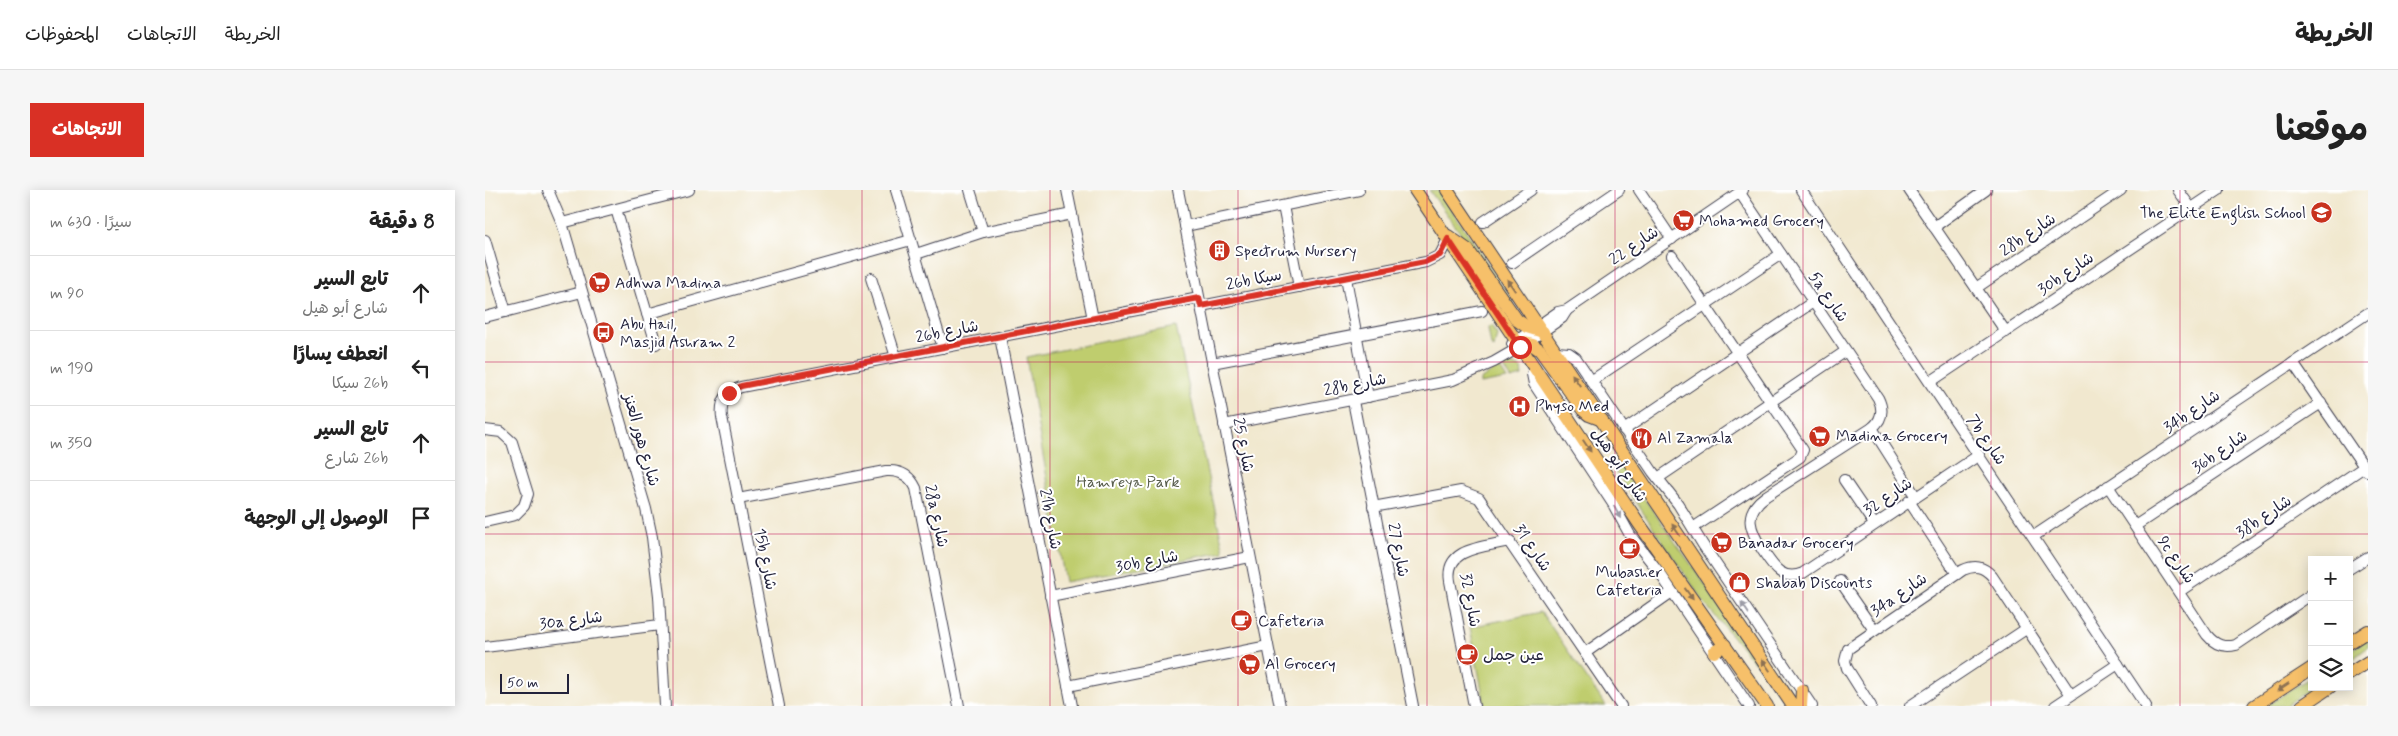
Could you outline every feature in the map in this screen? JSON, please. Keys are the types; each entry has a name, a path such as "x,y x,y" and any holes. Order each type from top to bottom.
{"main road":[{"name":"شارع أبو هيل","path":"1415,190 1524,346 1535,367 1640,526 1767,706"},
{"name":"شارع أبو هيل","path":"1447,190 1538,329 1557,352 1793,706"},
{"path":"1447,237 1468,250 1517,320 1538,329"},
{"path":"1524,346 1545,355 1583,410 1589,415 1602,420"},
{"path":"2353,640 2368,631"},
{"path":"1714,652 1725,645"},
{"path":"2353,671 2368,662"},
{"path":"2254,706 2308,671"},
{"path":"1801,706 1802,690"},
{"path":"2302,706 2324,691"}],"street":[{"name":"شارع هور العنز","path":"548,190 562,223 646,509 657,566 665,706"},
{"path":"562,223 689,190"},
{"path":"896,190 943,348"},
{"path":"971,190 983,232"},
{"path":"1067,190 1093,319"},
{"name":"شارع 25","path":"1178,190 1280,706"},
{"path":"1185,226 1359,190"},
{"path":"1483,222 1531,190"},
{"path":"1512,263 1619,190"},
{"path":"1639,190 1672,238"},
{"name":"7b شارع","path":"1801,190 2146,706"},
{"path":"1909,190 2006,332"},
{"path":"1934,227 1987,190"},
{"name":"28b شارع","path":"1976,288 2121,190"},
{"path":"2179,190 2191,208"},
{"name":"30b شارع","path":"1930,382 2219,190"},
{"name":"شارع 22","path":"1524,346 1538,329 1562,318 1567,310 1741,191"},
{"name":"5a شارع","path":"1741,191 1881,404 1875,425"},
{"path":"1283,206 1299,287"},
{"path":"616,209 656,344"},
{"path":"916,254 983,232 1072,214"},
{"name":"26b سيكا","path":"1200,302 1299,287 1433,260 1445,248 1447,237"},
{"path":"485,240 506,312"},
{"path":"647,314 911,240"},
{"path":"1591,381 1781,254"},
{"path":"1672,256 1803,448 1802,455 1693,528"},
{"path":"871,278 896,357"},
{"path":"1346,278 1368,397"},
{"path":"485,317 582,292"},
{"name":"26b شارع","path":"722,418 722,404 725,398 735,389 1093,319 1200,302"},
{"path":"1624,430 1813,302"},
{"path":"1212,363 1481,311"},
{"name":"34b شارع","path":"2033,536 2368,314"},
{"name":"21b شارع","path":"1000,337 1072,706"},
{"name":"28b شارع","path":"1224,424 1353,401 1453,380 1488,363 1493,357 1524,346"},
{"path":"1658,478 1846,351"},
{"path":"1557,352 1573,355 1624,430 1678,504 1812,706"},
{"path":"2293,363 2366,469"},
{"path":"1535,367 1532,374 1534,384 1613,504 1630,536 1659,572 1749,706"},
{"name":"شارع 27","path":"1353,401 1413,706"},
{"name":"36b شارع","path":"2135,526 2321,403"},
{"name":"15b شارع","path":"722,418 779,706"},
{"path":"1875,425 1912,499 1957,574"},
{"name":"شارع 32","path":"1875,425 1759,500 1751,513 1750,521 1753,535 1777,570 1786,575 1803,573 1979,455"},
{"path":"485,430 501,432 512,442 527,494 525,506 515,515 485,522"},
{"name":"38b شارع","path":"2180,591 2366,469"},
{"name":"28a شارع","path":"738,499 886,472 901,472 908,476 916,488 959,706"},
{"path":"1843,480 1874,524"},
{"name":"9c شارع","path":"2108,486 2211,640 2223,646 2236,645 2308,597"},
{"name":"شارع 31","path":"1373,507 1454,492 1467,492 1484,503 1621,706"},
{"name":"شارع 32","path":"1474,706 1449,568 1456,556 1462,552 1509,541"},
{"name":"30b شارع","path":"1050,596 1250,557"},
{"path":"2353,566 2368,557"},
{"name":"34a شارع","path":"1871,706 1845,661 1848,649 1969,567 1981,567 1992,576 2026,629"},
{"path":"1840,581 1874,630"},
{"path":"1585,653 1672,592"},
{"name":"30a شارع","path":"485,647 660,625"},
{"path":"1910,706 2026,629 2071,695"},
{"path":"1068,686 1268,646"},
{"path":"2055,706 2118,664"}],"green space":[{"path":"1429,190 1438,190 1515,303 1512,304"},
{"path":"1491,325 1497,335 1494,348 1491,346 1488,328"},
{"name":"Hamreya Park","path":"1176,327 1224,552 1065,582 1026,357"},
{"path":"1509,363 1521,368 1522,376 1511,379 1503,365"},
{"path":"1499,367 1507,379 1480,384 1480,380"},
{"path":"1621,466 1700,577 1758,664 1754,662 1705,604 1615,471"},
{"path":"1541,612 1606,706 1485,706 1470,627"},
{"path":"2368,639 2368,647 2353,659 2353,648"},
{"path":"2308,679 2308,690 2285,706 2266,706"}],"place":[{"name":"The Elite English School","path":"2322,213"},
{"name":"Mohamed Grocery","path":"1683,221"},
{"name":"Spectrum Nursery","path":"1219,251"},
{"name":"Adhwa Madina","path":"599,283"},
{"name":"Abu Hail, Masjid Ashram 2","path":"604,333"},
{"name":"Physo Med","path":"1519,406"},
{"name":"Madina Grocery","path":"1820,436"},
{"name":"Al Zamala","path":"1641,438"},
{"name":"Banadar Grocery","path":"1722,543"},
{"name":"Mubasher Cafeteria","path":"1629,548"},
{"name":"Shabab Discounts","path":"1740,583"},
{"name":"Cafeteria","path":"1242,621"},
{"name":"عين جمل","path":"1467,655"},
{"name":"Al Grocery","path":"1249,664"}],"route":[{"path":"729,393 741,386 1199,298 1201,306 1425,262 1433,260 1440,255 1448,239 1520,347"}]}
